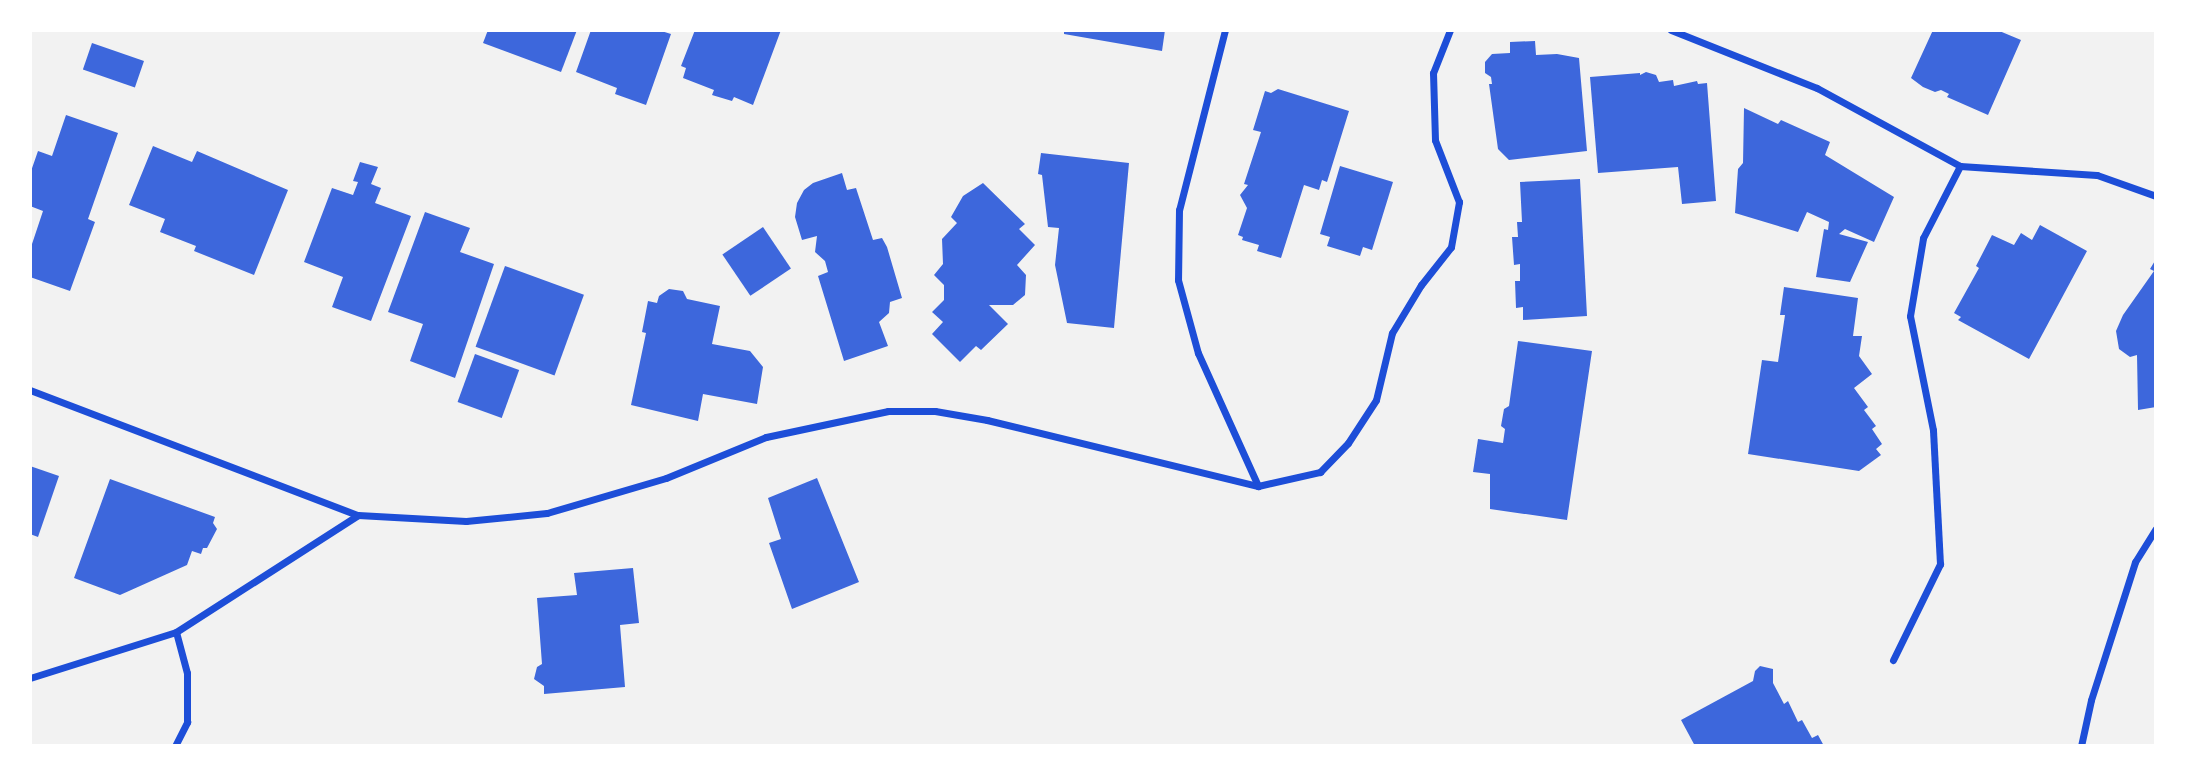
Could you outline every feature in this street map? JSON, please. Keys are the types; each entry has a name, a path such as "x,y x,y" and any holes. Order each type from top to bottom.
{"street":[{"path":"1225,30 1179,210 1178,280 1198,353 1258,486"},
{"path":"30,390 358,515 466,521 547,513 666,478 766,437 888,411 935,411 987,420 1258,486 1320,472 1348,443 1376,400 1392,333 1421,285 1451,247 1460,202 1435,140 1433,73 1450,30"},
{"path":"1671,30 1817,88 1960,166 2097,175 2156,196"},
{"path":"1893,660 1940,564 1933,430 1910,316 1923,238 1960,166"},
{"path":"30,678 176,632 358,515"},
{"path":"2081,746 2091,700 2135,562 2156,528"},
{"path":"175,746 187,722 187,673 176,632"}],"building":[{"path":"488,30 577,30 561,72 483,43"},
{"path":"591,30 658,30 671,34 646,105 615,94 617,88 576,72"},
{"path":"695,30 781,30 753,105 734,97 732,101 712,95 714,90 683,78 686,68 681,66"},
{"path":"1064,30 1165,30 1162,51 1064,34"},
{"path":"1933,30 1997,30 2021,40 1988,115 1947,97 1949,94 1941,90 1935,92 1923,87 1911,78"},
{"path":"1535,41 1536,55 1557,54 1579,58 1587,151 1509,160 1498,149 1489,84 1492,84 1491,77 1485,73 1485,62 1492,54 1510,53 1510,42"},
{"path":"92,43 144,61 135,87 83,69"},
{"path":"1646,72 1656,75 1659,82 1673,80 1674,86 1697,81 1698,84 1707,83 1716,201 1682,204 1678,167 1598,173 1590,77 1640,75"},
{"path":"1278,89 1349,111 1327,182 1322,180 1319,190 1304,185 1281,258 1257,251 1259,245 1242,240 1243,237 1238,235 1247,208 1240,195 1248,185 1244,184 1261,132 1253,130 1265,91 1271,93"},
{"path":"1744,108 1778,124 1781,120 1830,142 1825,155 1894,197 1874,242 1845,229 1839,234 1868,242 1850,282 1816,277 1824,229 1828,230 1829,222 1807,212 1798,232 1735,213 1738,169 1743,163"},
{"path":"66,115 118,133 88,219 95,222 70,291 30,277 30,250 43,211 30,206 30,174 38,151 52,156"},
{"path":"153,146 192,162 197,151 288,190 254,275 194,251 196,246 160,232 165,219 129,205"},
{"path":"1041,153 1129,163 1114,328 1067,323 1055,265 1059,228 1048,227 1042,175 1038,174"},
{"path":"360,162 378,167 371,184 381,188 375,203 411,216 371,321 332,307 343,277 304,262 332,188 353,195 358,182 353,181"},
{"path":"1340,166 1393,182 1372,250 1363,247 1360,256 1327,246 1330,237 1320,234"},
{"path":"842,173 847,190 856,188 873,240 882,238 887,247 902,298 890,302 889,313 879,322 888,346 844,361 818,276 828,272 825,261 815,252 817,236 802,240 795,217 797,203 804,190 813,183"},
{"path":"1580,179 1587,316 1523,320 1523,307 1516,308 1515,281 1520,281 1520,264 1514,265 1512,237 1518,237 1517,222 1522,222 1520,182"},
{"path":"983,183 1025,224 1019,229 1035,245 1017,265 1026,275 1025,295 1013,305 989,305 1008,324 981,350 976,346 960,362 932,334 943,322 932,312 944,300 944,285 934,275 943,264 942,239 957,223 951,217 963,196"},
{"path":"425,212 470,228 460,252 494,264 455,378 410,361 423,324 388,312"},
{"path":"2040,225 2087,251 2029,359 1958,320 1961,317 1954,313 1979,268 1976,266 1992,235 2014,245 2021,233 2032,240"},
{"path":"763,227 791,268 750,296 722,254"},
{"path":"2156,259 2156,407 2138,410 2137,355 2130,357 2119,349 2116,331 2123,315 2154,271 2150,269"},
{"path":"505,266 584,295 555,376 476,347"},
{"path":"1784,287 1858,298 1853,336 1862,336 1859,356 1872,374 1854,388 1868,407 1864,410 1876,426 1872,429 1882,444 1876,449 1881,455 1859,471 1748,454 1762,360 1778,362 1785,315 1780,315"},
{"path":"669,289 683,291 687,299 720,306 712,344 750,351 763,367 757,404 703,394 698,421 631,405 646,333 642,332 648,301 657,303 659,296"},
{"path":"1518,341 1592,351 1567,520 1490,509 1490,474 1473,472 1478,439 1503,443 1505,429 1501,426 1504,409 1509,406"},
{"path":"475,354 519,370 502,418 458,402"},
{"path":"30,466 59,476 38,537 30,534"},
{"path":"817,478 859,582 792,609 769,543 781,539 768,498"},
{"path":"110,479 215,517 213,523 217,529 207,548 203,548 201,554 192,551 187,565 120,595 74,578"},
{"path":"633,568 639,623 620,625 625,687 544,694 544,686 534,679 537,667 542,664 537,598 577,595 574,573"},
{"path":"1760,666 1773,669 1773,683 1784,704 1788,701 1798,722 1802,720 1812,738 1818,735 1824,746 1695,746 1681,720 1753,681 1755,671"}]}
